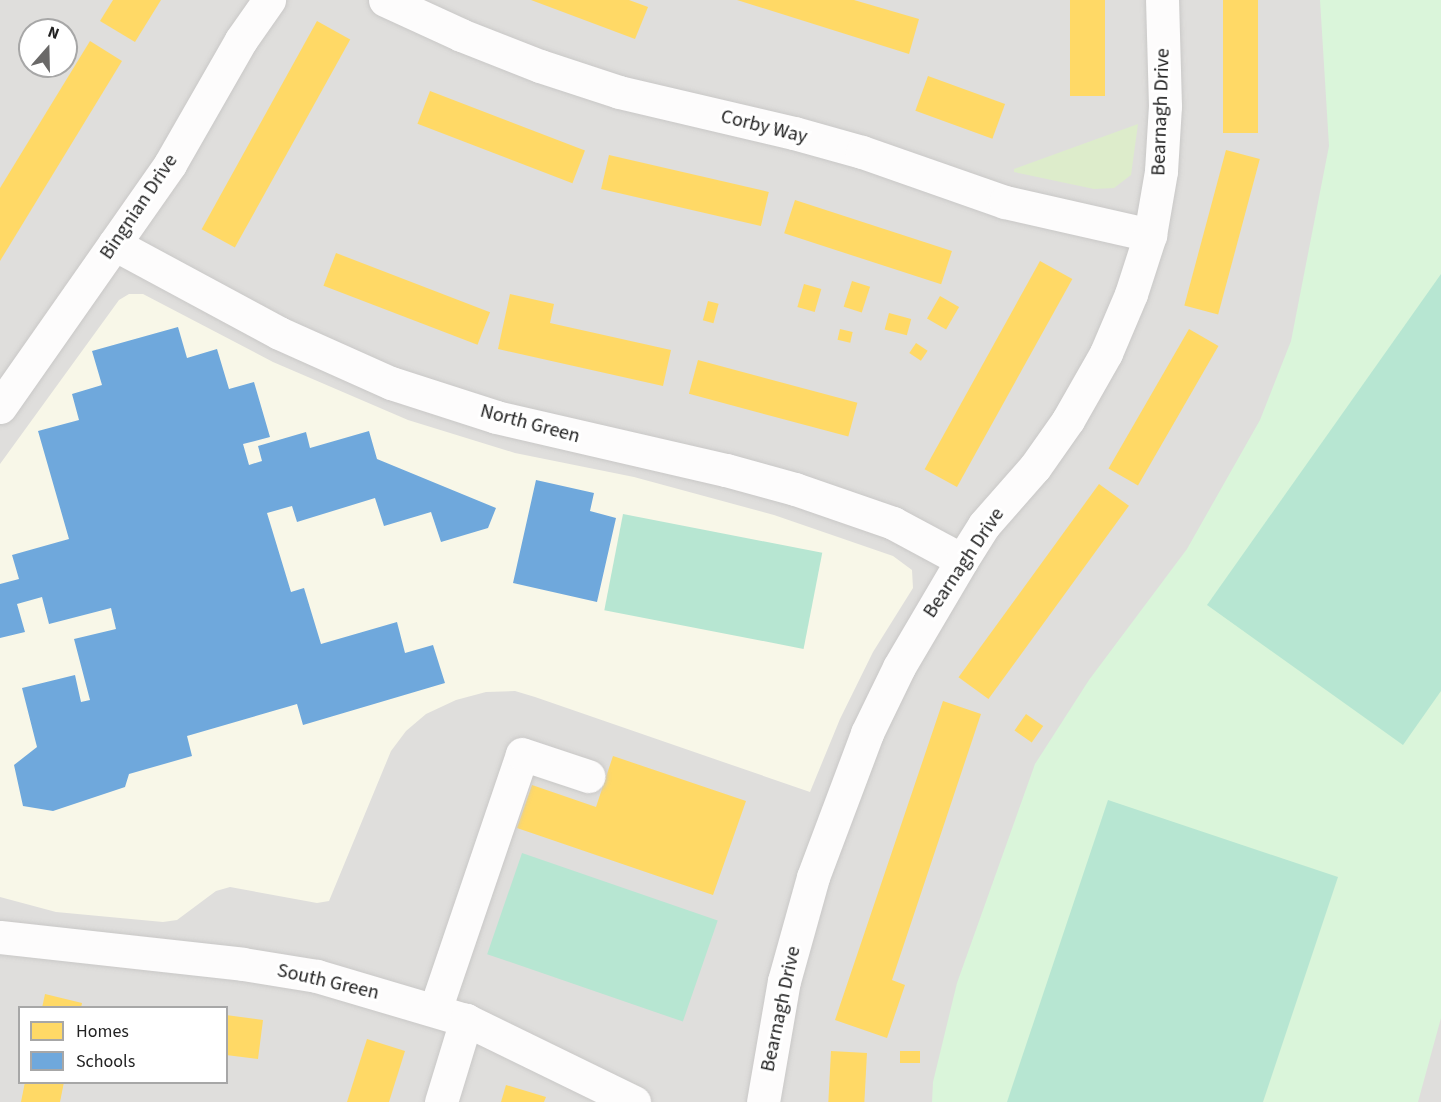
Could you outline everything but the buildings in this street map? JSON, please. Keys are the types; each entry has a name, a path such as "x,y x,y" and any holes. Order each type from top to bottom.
{"street":[{"name":"Bingnian Drive","path":"0,407 170,164 241,40 269,0"},
{"name":"Corby Way","path":"385,0 461,35 540,66 619,92 794,133 862,152 1005,202 1150,235"},
{"name":"Bearnagh Drive","path":"763,1102 784,981 813,877 843,792 867,734 899,667 984,525 1035,467 1068,420 1106,353 1131,294 1150,235 1161,171 1165,106 1162,0"},
{"name":"North Green","path":"114,244 279,333 391,383 496,417 726,470 795,489 893,524 962,560"},
{"path":"435,1010 522,754 588,776"},
{"name":"South Green","path":"0,937 243,964 317,976 466,1020 634,1102"},
{"path":"441,1102 466,1020"}],"shaded area":[{"path":"0,0 1441,0 1441,1102 0,1102"},
{"path":"129,294 143,294 273,362 408,420 515,453 634,477 774,515 893,556 912,570 913,588 873,652 840,719 810,792 535,697 515,691 486,692 456,700 426,714 406,731 391,751 329,901 317,903 230,887 216,891 177,920 163,922 56,912 0,897 0,464 119,300"}],"green space":[{"path":"1320,0 1441,0 1441,1018 1418,1102 932,1102 933,1082 957,983 1035,764 1089,680 1187,549 1260,420 1291,341 1329,146"},
{"path":"1138,124 1131,175 1114,188 1094,189 1014,172 1014,169"},
{"path":"1441,274 1441,691 1403,745 1207,605"},
{"path":"623,514 822,553 804,649 604,610"},
{"path":"1108,800 1338,877 1263,1102 1007,1102"},
{"path":"522,853 718,920 683,1022 487,954"}]}
